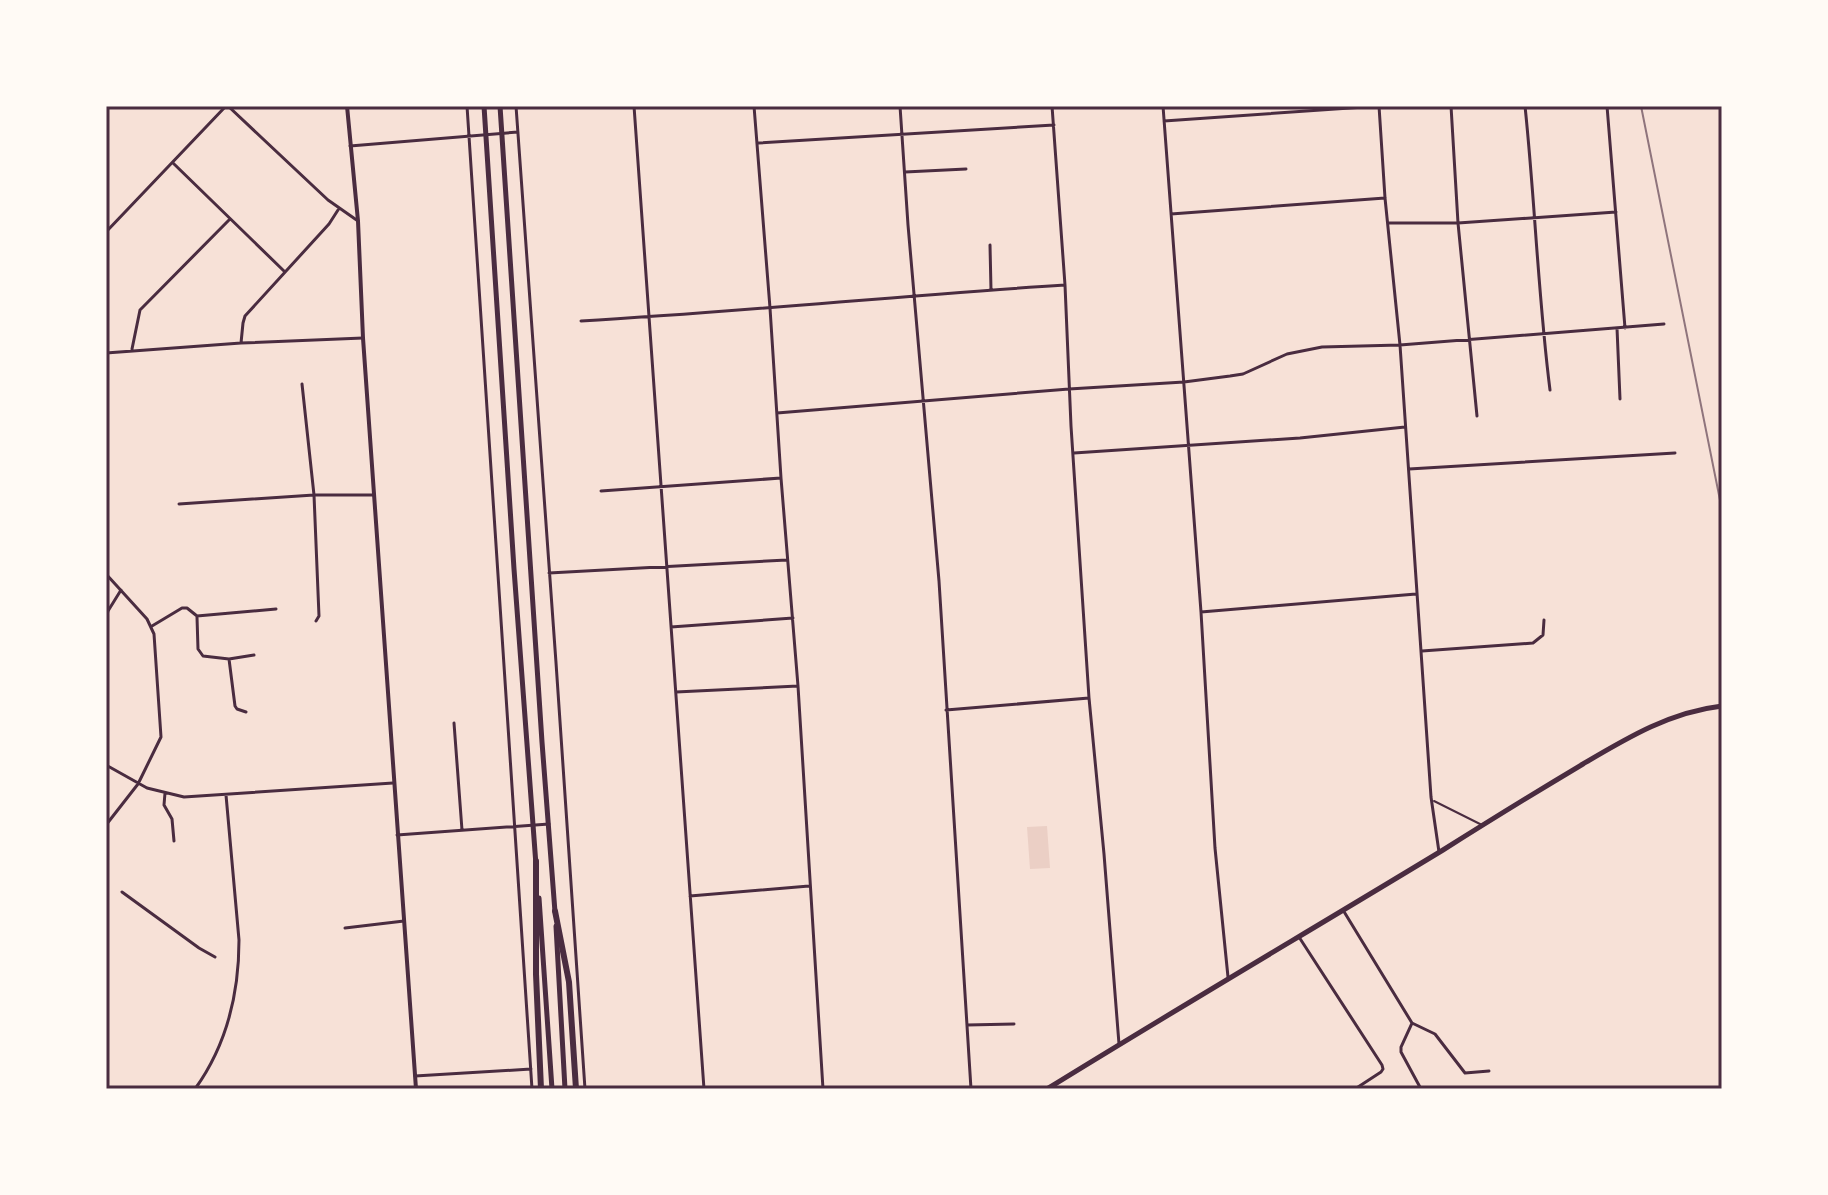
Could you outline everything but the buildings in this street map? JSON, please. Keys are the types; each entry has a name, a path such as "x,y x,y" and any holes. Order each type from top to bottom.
{"highway":[{"path":"536,861 536,974 541,1089"},
{"path":"555,911 569,982 576,1089"}],"main road":[{"path":"484,106 552,1089"},
{"path":"500,106 565,1089"},
{"path":"1047,1089 1555,781 1652,726 1684,713 1722,706"}],"street":[{"path":"106,232 227,106 339,209 358,221"},
{"path":"347,106 358,221 363,338 416,1089"},
{"path":"467,106 532,1089"},
{"path":"516,106 585,1089"},
{"path":"634,106 704,1089"},
{"path":"754,106 798,686 823,1089"},
{"path":"900,106 939,581 971,1089"},
{"path":"1052,106 1089,698 1119,1044"},
{"path":"1163,106 1201,612 1215,848 1228,977"},
{"path":"1164,121 1379,106 1400,345 1431,800 1439,852"},
{"path":"1451,106 1458,223 1477,416"},
{"path":"1525,106 1550,390"},
{"path":"1607,106 1625,328"},
{"path":"756,143 1054,125"},
{"path":"350,146 518,132"},
{"path":"173,163 285,272"},
{"path":"905,172 966,169"},
{"path":"1171,214 1385,198"},
{"path":"241,343 245,316 339,209"},
{"path":"1388,223 1458,223 1616,212"},
{"path":"132,350 140,310 230,219"},
{"path":"990,245 991,290"},
{"path":"581,321 1065,285"},
{"path":"777,413 1184,382 1243,374 1287,354 1322,347 1400,345 1664,324"},
{"path":"1617,328 1620,399"},
{"path":"106,353 363,338"},
{"path":"302,384 314,495 319,616 316,621"},
{"path":"1073,453 1188,447 1405,427"},
{"path":"1409,469 1675,453"},
{"path":"601,491 781,478"},
{"path":"179,504 314,495 374,495"},
{"path":"549,573 787,560"},
{"path":"106,574 152,626 161,737 138,784 106,825"},
{"path":"106,619 121,590"},
{"path":"1201,612 1416,594"},
{"path":"152,626 182,608 197,616 276,609"},
{"path":"197,616 199,654 229,659 254,655"},
{"path":"671,627 793,618"},
{"path":"1421,651 1533,643 1543,635 1544,620"},
{"path":"229,659 235,706 246,712"},
{"path":"676,692 798,686"},
{"path":"946,710 1089,698"},
{"path":"454,723 462,830"},
{"path":"106,765 138,784 184,797 393,783"},
{"path":"165,793 164,805 172,819 174,841"},
{"path":"195,1089 223,1038 239,963 226,795"},
{"path":"1431,800 1483,825"},
{"path":"397,835 549,824"},
{"path":"690,896 809,886"},
{"path":"122,892 215,957"},
{"path":"1343,910 1412,1023 1435,1034 1465,1073 1489,1071"},
{"path":"345,928 404,921"},
{"path":"1299,937 1382,1065 1381,1072 1355,1089"},
{"path":"1412,1023 1401,1052 1421,1089"},
{"path":"967,1025 1014,1024"},
{"path":"415,1076 532,1068"}],"shaded area":[{"path":"1047,826 1050,868 1030,869 1027,827"}],"railway":[{"path":"1641,106 1722,510"}]}
